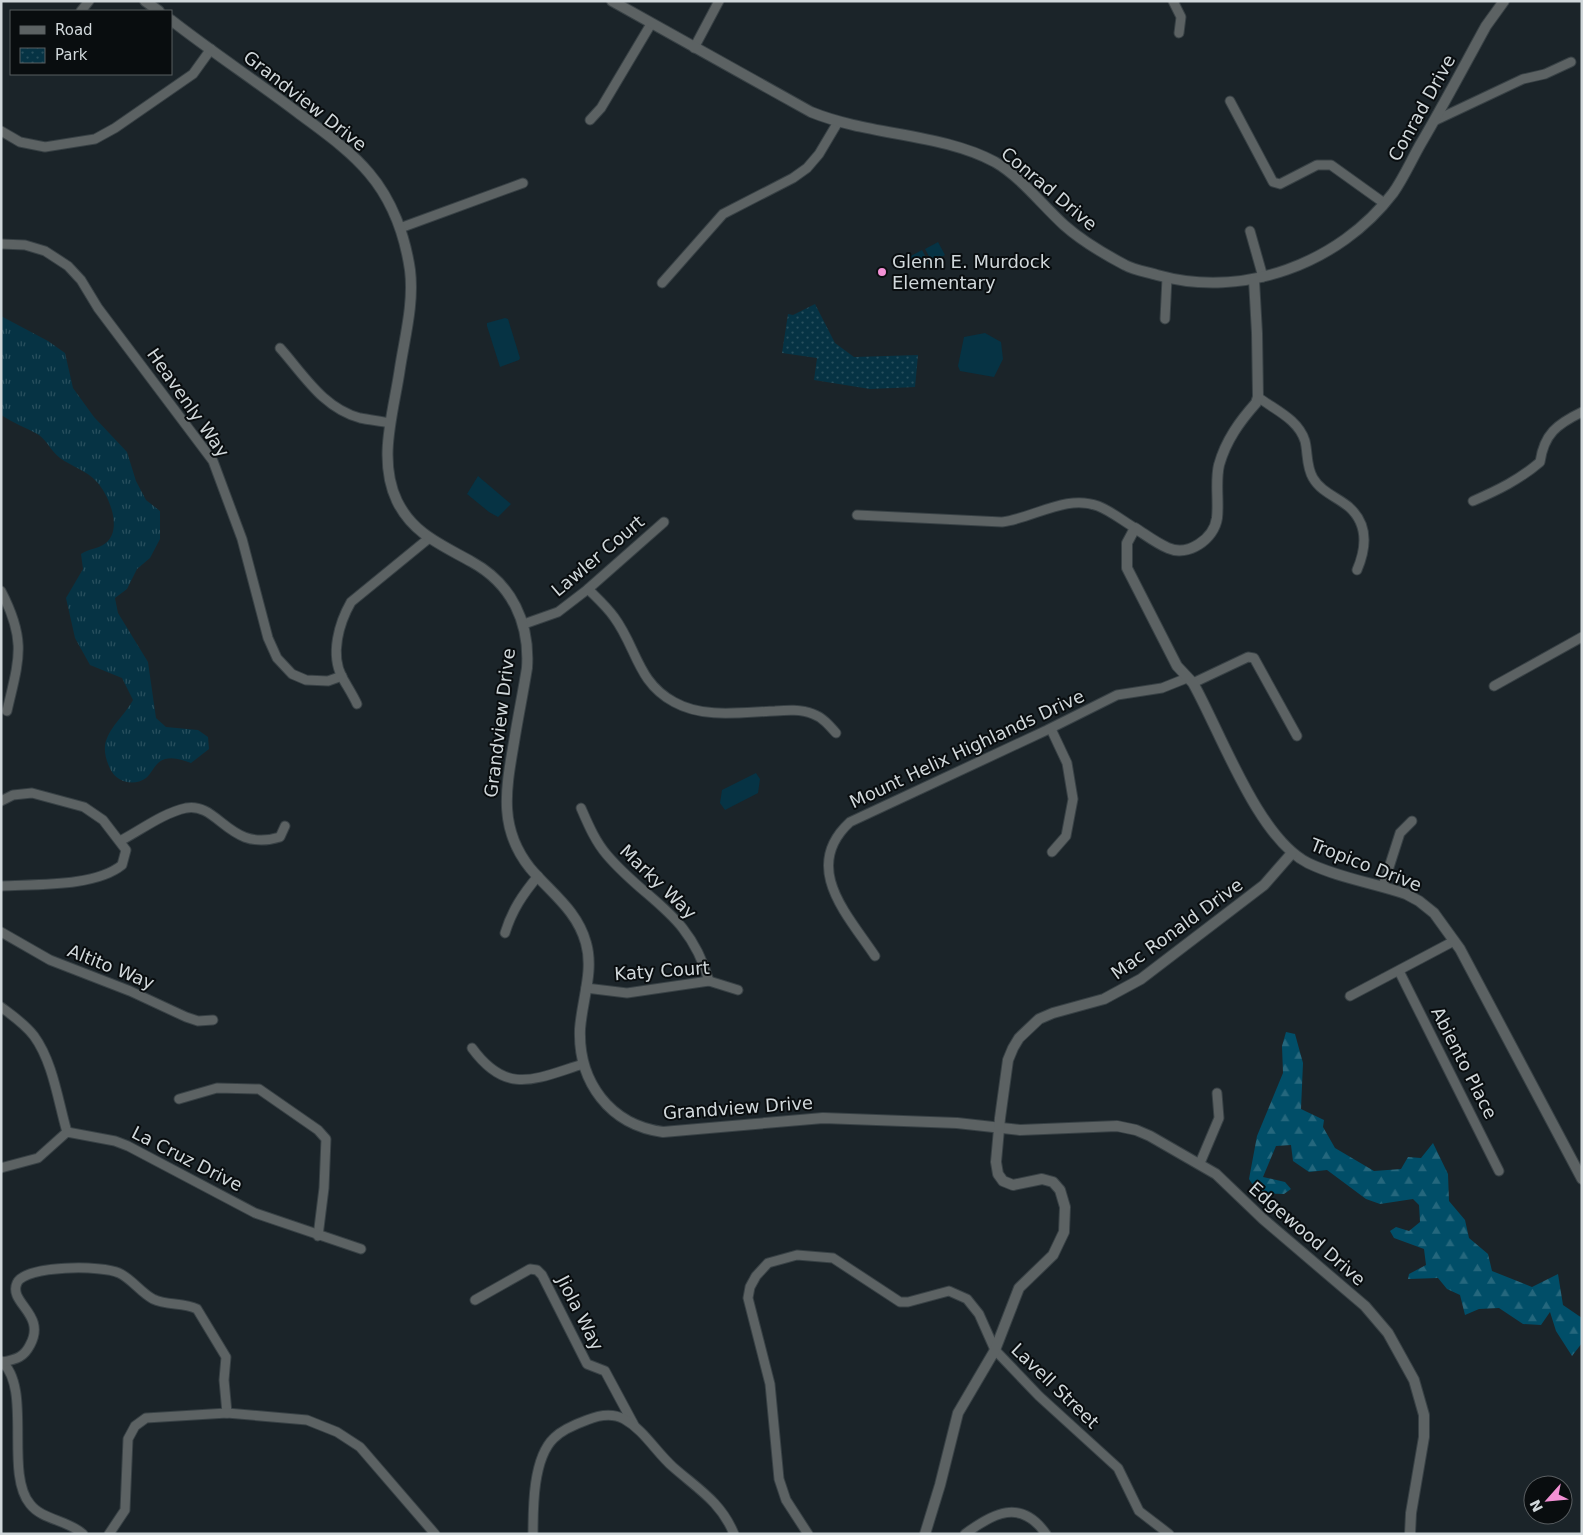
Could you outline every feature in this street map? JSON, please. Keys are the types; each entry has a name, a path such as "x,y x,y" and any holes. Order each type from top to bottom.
{"street":[{"path":"145,1 158,10"},
{"name":"Conrad Drive","path":"612,1 798,106 838,122 966,148 997,163 1010,173 1066,227 1096,249 1128,266 1167,278 1191,282 1230,283 1258,278 1309,261 1344,240 1384,203 1393,193 1486,26 1504,1"},
{"path":"694,48 719,1"},
{"path":"1173,1 1181,17 1179,33"},
{"name":"Grandview Drive","path":"172,21 308,120 363,166 391,207 400,228 410,272 409,315 390,423 388,464 391,486 402,510 416,528 428,539 472,562 496,580 515,603 524,624 528,650 527,668 505,801 509,824 523,858 566,905 583,934 590,962 580,1028 583,1064 590,1081 605,1104 628,1121 654,1131 672,1132 823,1118 957,1123 999,1128"},
{"path":"590,120 602,108 651,24"},
{"path":"1,131 20,142 45,147 95,139 115,128 193,74 211,49"},
{"path":"1434,121 1523,79 1545,74 1571,62"},
{"path":"1230,101 1272,182 1280,184 1317,165 1331,165 1384,203"},
{"path":"662,283 723,214 793,178 806,168 819,154 838,122"},
{"path":"400,228 523,183"},
{"path":"857,515 1002,522 1016,520 1068,502 1100,507 1169,549 1194,547 1209,536 1217,518 1217,477 1223,453 1233,432 1256,403 1258,397 1258,278 1250,231"},
{"name":"Heavenly Way","path":"1,244 25,245 44,251 68,266 81,280 104,315 213,461 242,539 268,638 277,658 292,674 306,680 328,682 342,676"},
{"path":"1165,319 1167,278"},
{"path":"280,348 313,388 329,402 360,418 390,423"},
{"path":"1258,397 1294,422 1305,440 1309,468 1314,480 1325,491 1349,507 1356,517 1365,544 1365,551 1357,570"},
{"path":"1474,501 1514,483 1528,472 1540,462 1543,443 1561,423 1582,412"},
{"name":"Lawler Court","path":"524,624 558,612 588,589 664,522"},
{"name":"Tropico Drive","path":"1135,528 1127,543 1127,568 1177,666 1190,680 1255,805 1275,836 1292,853 1323,870 1383,886 1419,901 1434,913 1454,941 1582,1179"},
{"path":"358,704 342,676 338,657 338,632 351,602 428,539"},
{"path":"588,589 614,617 641,671 650,684 676,704 694,710 724,713 794,710 812,713 824,720 836,733"},
{"path":"1,591 13,614 19,633 18,662 7,711"},
{"path":"1494,686 1582,637"},
{"name":"Mount Helix Highlands Drive","path":"875,956 835,895 830,883 828,870 830,854 840,833 857,817 1051,729 1117,695 1162,688 1190,680 1248,658 1254,658 1297,736"},
{"path":"1051,729 1069,770 1073,799 1066,836 1052,852"},
{"path":"1,801 13,795 32,793 84,807 103,820 126,850 125,861 108,874 85,880 1,886"},
{"path":"120,841 168,814 186,808 198,808 210,814 244,838 271,839 280,836 285,826"},
{"name":"Marky Way","path":"581,808 594,836 605,853 686,930 700,954 709,981"},
{"path":"1383,886 1400,833 1412,821"},
{"name":"Mac Ronald Drive","path":"999,1128 1008,1060 1019,1038 1039,1019 1053,1013 1104,999 1141,979 1264,886 1292,853"},
{"path":"505,933 511,915 522,896 538,876"},
{"name":"Altito Way","path":"1,932 50,960 130,991 186,1017 198,1021 213,1020"},
{"path":"1350,996 1454,941"},
{"name":"Abiento Place","path":"1399,971 1500,1170"},
{"name":"Katy Court","path":"586,988 627,993 709,981 738,990"},
{"path":"1,1008 18,1020 33,1036 44,1053 67,1132 38,1158 1,1168"},
{"path":"472,1048 492,1071 517,1080 534,1080 583,1064"},
{"path":"179,1099 217,1088 259,1089 318,1130 326,1140 318,1236"},
{"path":"1200,1163 1219,1118 1217,1093"},
{"name":"Edgewood Drive","path":"999,1128 1042,1130 1108,1126 1127,1127 1150,1136 1200,1163 1216,1174 1263,1219 1364,1306 1394,1341 1414,1380 1424,1415 1424,1437 1411,1513 1410,1534"},
{"name":"Lavell Street","path":"999,1128 996,1162 1000,1177 1012,1185 1042,1179 1053,1182 1063,1199 1066,1215 1064,1232 1057,1249 1019,1288 995,1350 1039,1396 1118,1468 1139,1511 1169,1534"},
{"name":"La Cruz Drive","path":"67,1132 115,1141 128,1146 255,1213 361,1250"},
{"path":"808,1534 786,1500 779,1479 770,1384 748,1298 752,1282 768,1263 797,1255 833,1258 900,1302 908,1302 944,1292 958,1294 967,1299 979,1314 995,1350 958,1414 925,1534"},
{"path":"83,1534 74,1527 34,1508 26,1498 20,1476 13,1378 2,1361 18,1359 25,1354 35,1334 35,1321 17,1297 16,1284 22,1276 30,1272 44,1270 99,1268 118,1272 152,1299 197,1309 226,1356 224,1380 227,1413"},
{"name":"Jiola Way","path":"475,1300 530,1269 537,1270 542,1275 587,1364 605,1371 634,1425"},
{"path":"109,1534 125,1510 127,1443 135,1426 146,1418 227,1413 307,1420 337,1432 360,1447 436,1534"},
{"path":"533,1534 533,1504 540,1462 553,1439 574,1425 590,1418 610,1414 634,1425 672,1466 719,1506 734,1534"},
{"path":"965,1534 980,1523 1004,1511 1017,1512 1030,1518 1046,1534"}],"green space":[{"path":"938,242 945,255 932,262 925,249"},
{"path":"922,250 929,263 916,270 909,257"},
{"path":"815,304 835,343 854,357 918,355 915,387 870,389 814,380 817,358 782,353 788,314 793,315"},
{"path":"1,316 48,341 65,353 73,388 94,417 127,452 136,481 146,500 160,511 160,539 150,558 137,569 127,589 115,598 118,613 148,662 156,718 166,727 198,730 208,737 209,749 191,763 169,758 162,760 146,778 132,783 119,779 109,767 105,753 106,740 133,700 122,678 90,665 75,638 66,598 83,569 81,554 102,546 112,535 114,519 112,510 101,486 92,477 60,458 39,435 1,415"},
{"path":"505,318 508,319 520,358 500,367 487,323"},
{"path":"985,333 1001,342 1003,359 994,377 960,371 958,366 964,337"},
{"path":"478,476 511,504 498,517 467,494"},
{"path":"756,773 760,779 758,793 725,810 720,803 722,790"},
{"path":"1286,1032 1295,1034 1303,1063 1301,1109 1324,1120 1323,1127 1335,1148 1374,1171 1401,1169 1408,1157 1421,1158 1433,1143 1448,1174 1449,1201 1465,1220 1469,1238 1488,1254 1492,1271 1532,1287 1558,1274 1563,1305 1582,1318 1582,1343 1572,1356 1556,1331 1550,1312 1541,1325 1523,1324 1499,1308 1479,1309 1465,1315 1460,1295 1447,1289 1438,1278 1408,1279 1409,1274 1426,1265 1424,1249 1394,1238 1390,1231 1396,1227 1409,1231 1420,1222 1419,1205 1413,1199 1380,1204 1366,1199 1327,1170 1309,1172 1293,1161 1291,1145 1276,1146 1263,1177 1285,1182 1291,1189 1284,1194 1258,1193 1249,1179 1257,1136 1283,1073 1282,1046"}],"place":[{"name":"Glenn E. Murdock Elementary","path":"882,272"}]}
